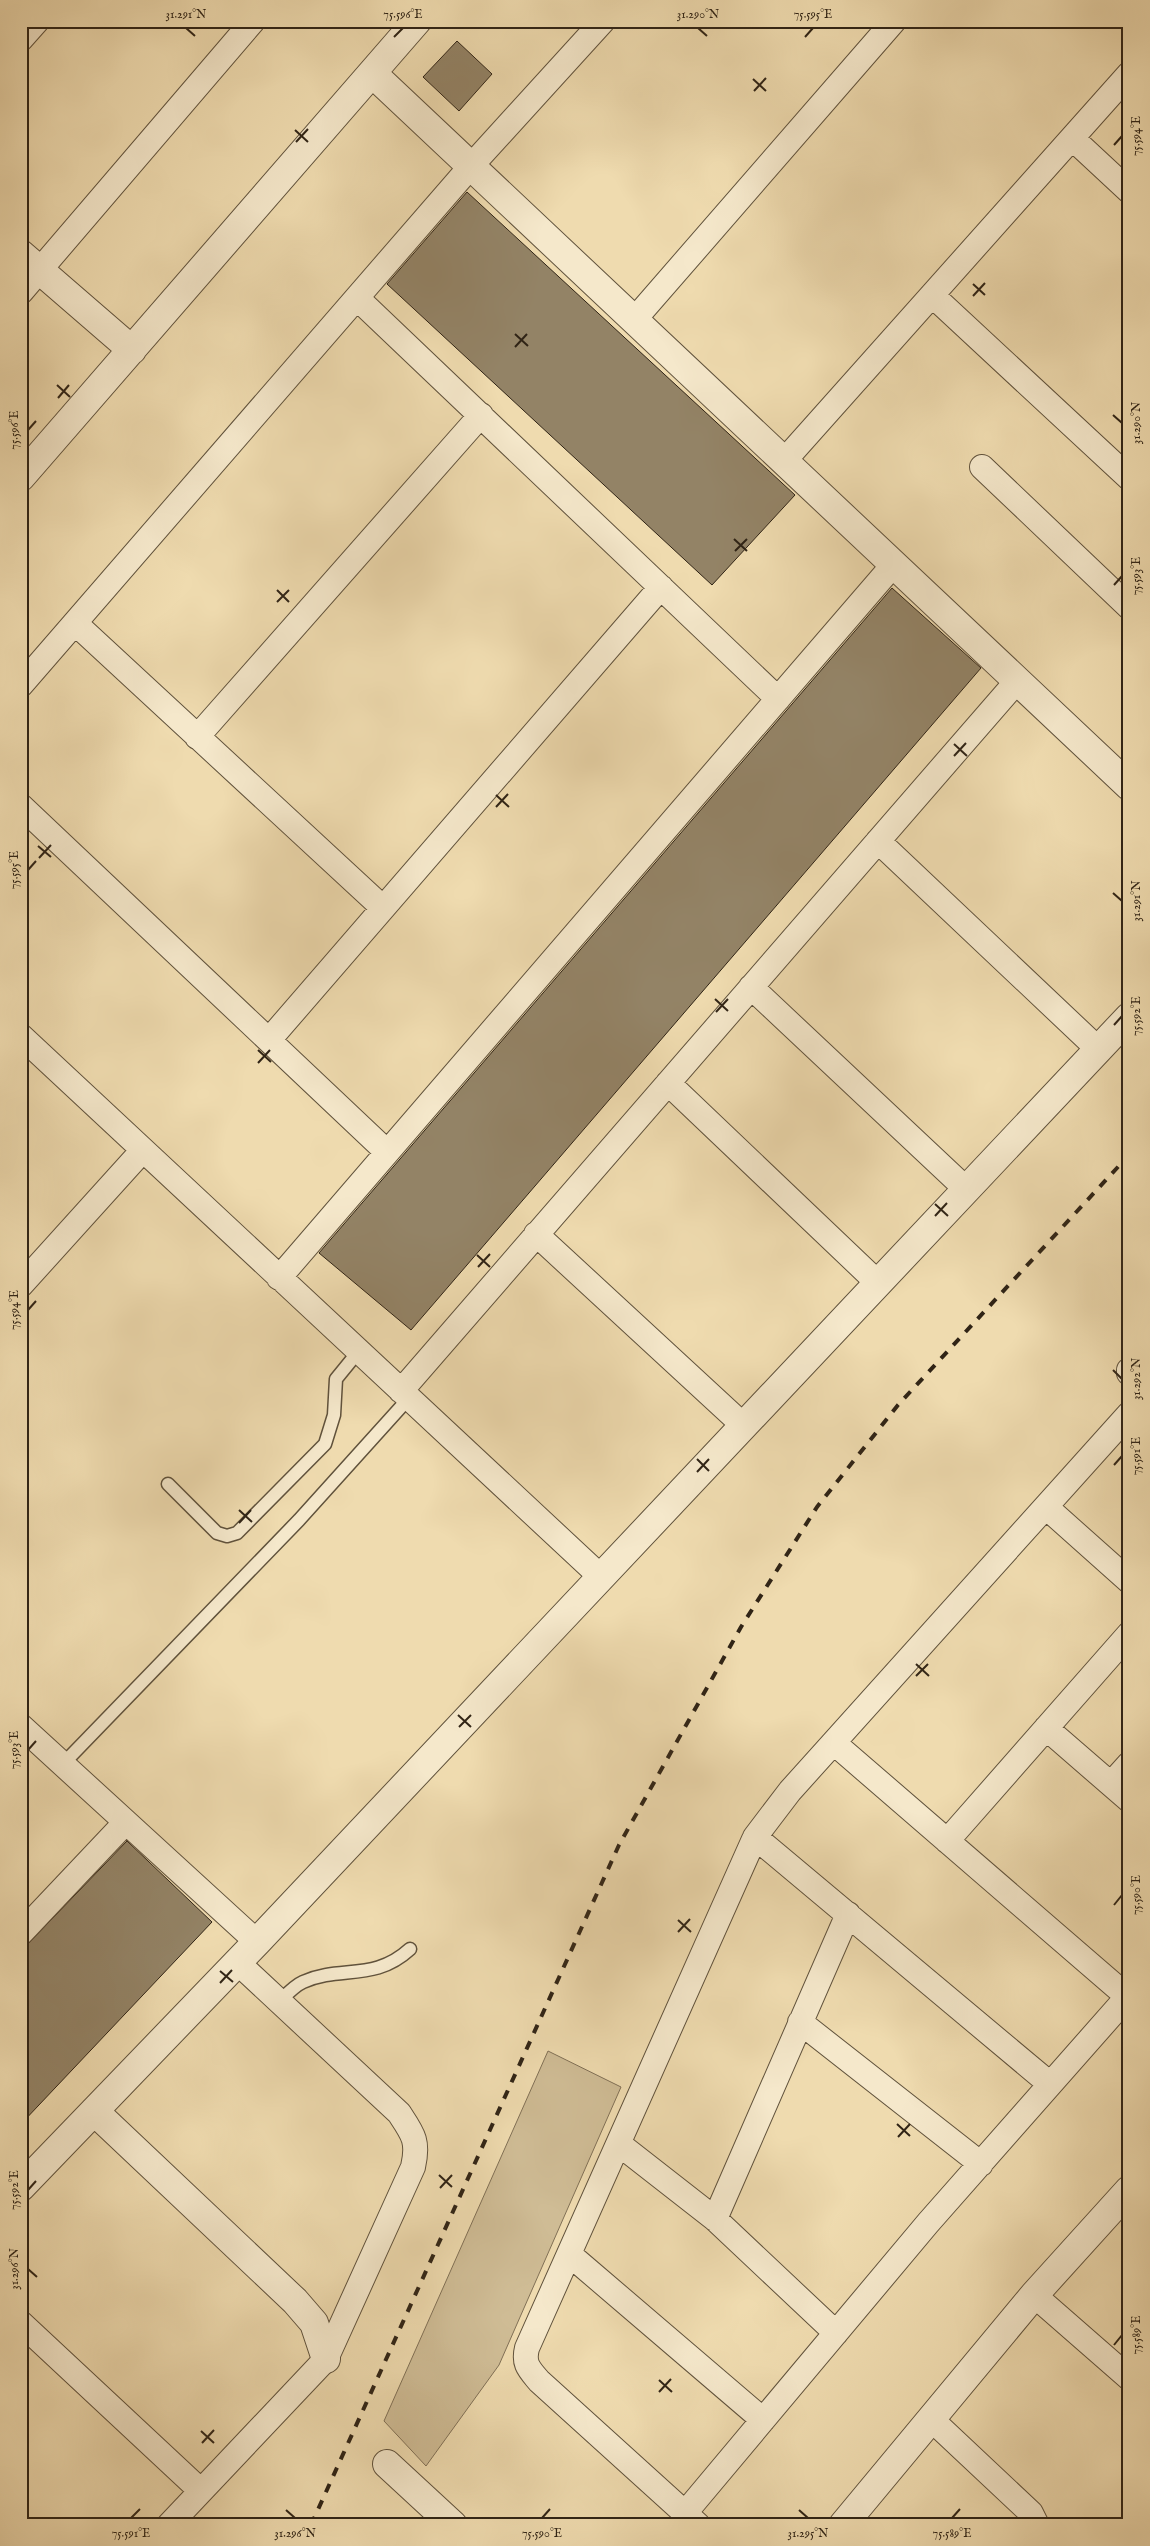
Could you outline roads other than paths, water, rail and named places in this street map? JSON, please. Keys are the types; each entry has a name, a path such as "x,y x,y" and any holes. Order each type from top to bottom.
{"street":[{"path":"21,39 37,21"},
{"path":"21,292 31,262 253,21"},
{"path":"21,477 417,21"},
{"path":"634,320 894,21"},
{"path":"21,685 470,166 600,22"},
{"path":"372,73 1129,786"},
{"path":"784,461 1129,74"},
{"path":"1072,138 1129,191"},
{"path":"31,262 132,350"},
{"path":"932,295 1129,478"},
{"path":"357,298 778,699"},
{"path":"198,737 481,415"},
{"path":"982,467 1129,607"},
{"path":"279,1278 894,564"},
{"path":"269,1040 661,587"},
{"path":"74,623 383,908"},
{"path":"405,1395 536,1234 1017,681"},
{"path":"21,806 387,1152"},
{"path":"878,841 1098,1049"},
{"path":"751,987 966,1189"},
{"path":"21,2187 257,1942 1129,1017"},
{"path":"23,1040 601,1577"},
{"path":"668,1083 878,1283"},
{"path":"21,1285 143,1150"},
{"path":"536,1234 744,1426"},
{"path":"834,1743 1128,1996 981,2164 763,2420 691,2519 539,2381 527,2367 524,2359 527,2348 756,1837 790,1792 1129,1414"},
{"path":"1046,1507 1129,1581"},
{"path":"947,1841 1129,1634"},
{"path":"21,1726 257,1942"},
{"path":"1046,1728 1129,1800"},
{"path":"1111,1784 1129,1764"},
{"path":"21,1934 125,1823"},
{"path":"756,1837 1050,2084"},
{"path":"715,2219 848,1914"},
{"path":"169,2525 326,2359 413,2167 417,2147 412,2132 399,2113 237,1962"},
{"path":"800,2022 981,2164"},
{"path":"94,2111 295,2301 314,2323 326,2359"},
{"path":"619,2144 715,2219 836,2333"},
{"path":"843,2525 1034,2296 1129,2190"},
{"path":"569,2254 763,2420"},
{"path":"1034,2296 1129,2378"},
{"path":"21,2323 201,2491"},
{"path":"931,2419 1031,2513 1037,2525"},
{"path":"387,2464 453,2525"}],"lane":[{"path":"168,1484 218,1533 227,1536 237,1532 325,1444 334,1415 336,1379 358,1352"},
{"path":"62,1764 299,1520 405,1395"},
{"path":"279,2002 303,1982 321,1977 369,1971 394,1962 410,1949"}],"railway":[{"path":"311,2525 619,1845 741,1627 817,1507 898,1405 1129,1155"}]}
